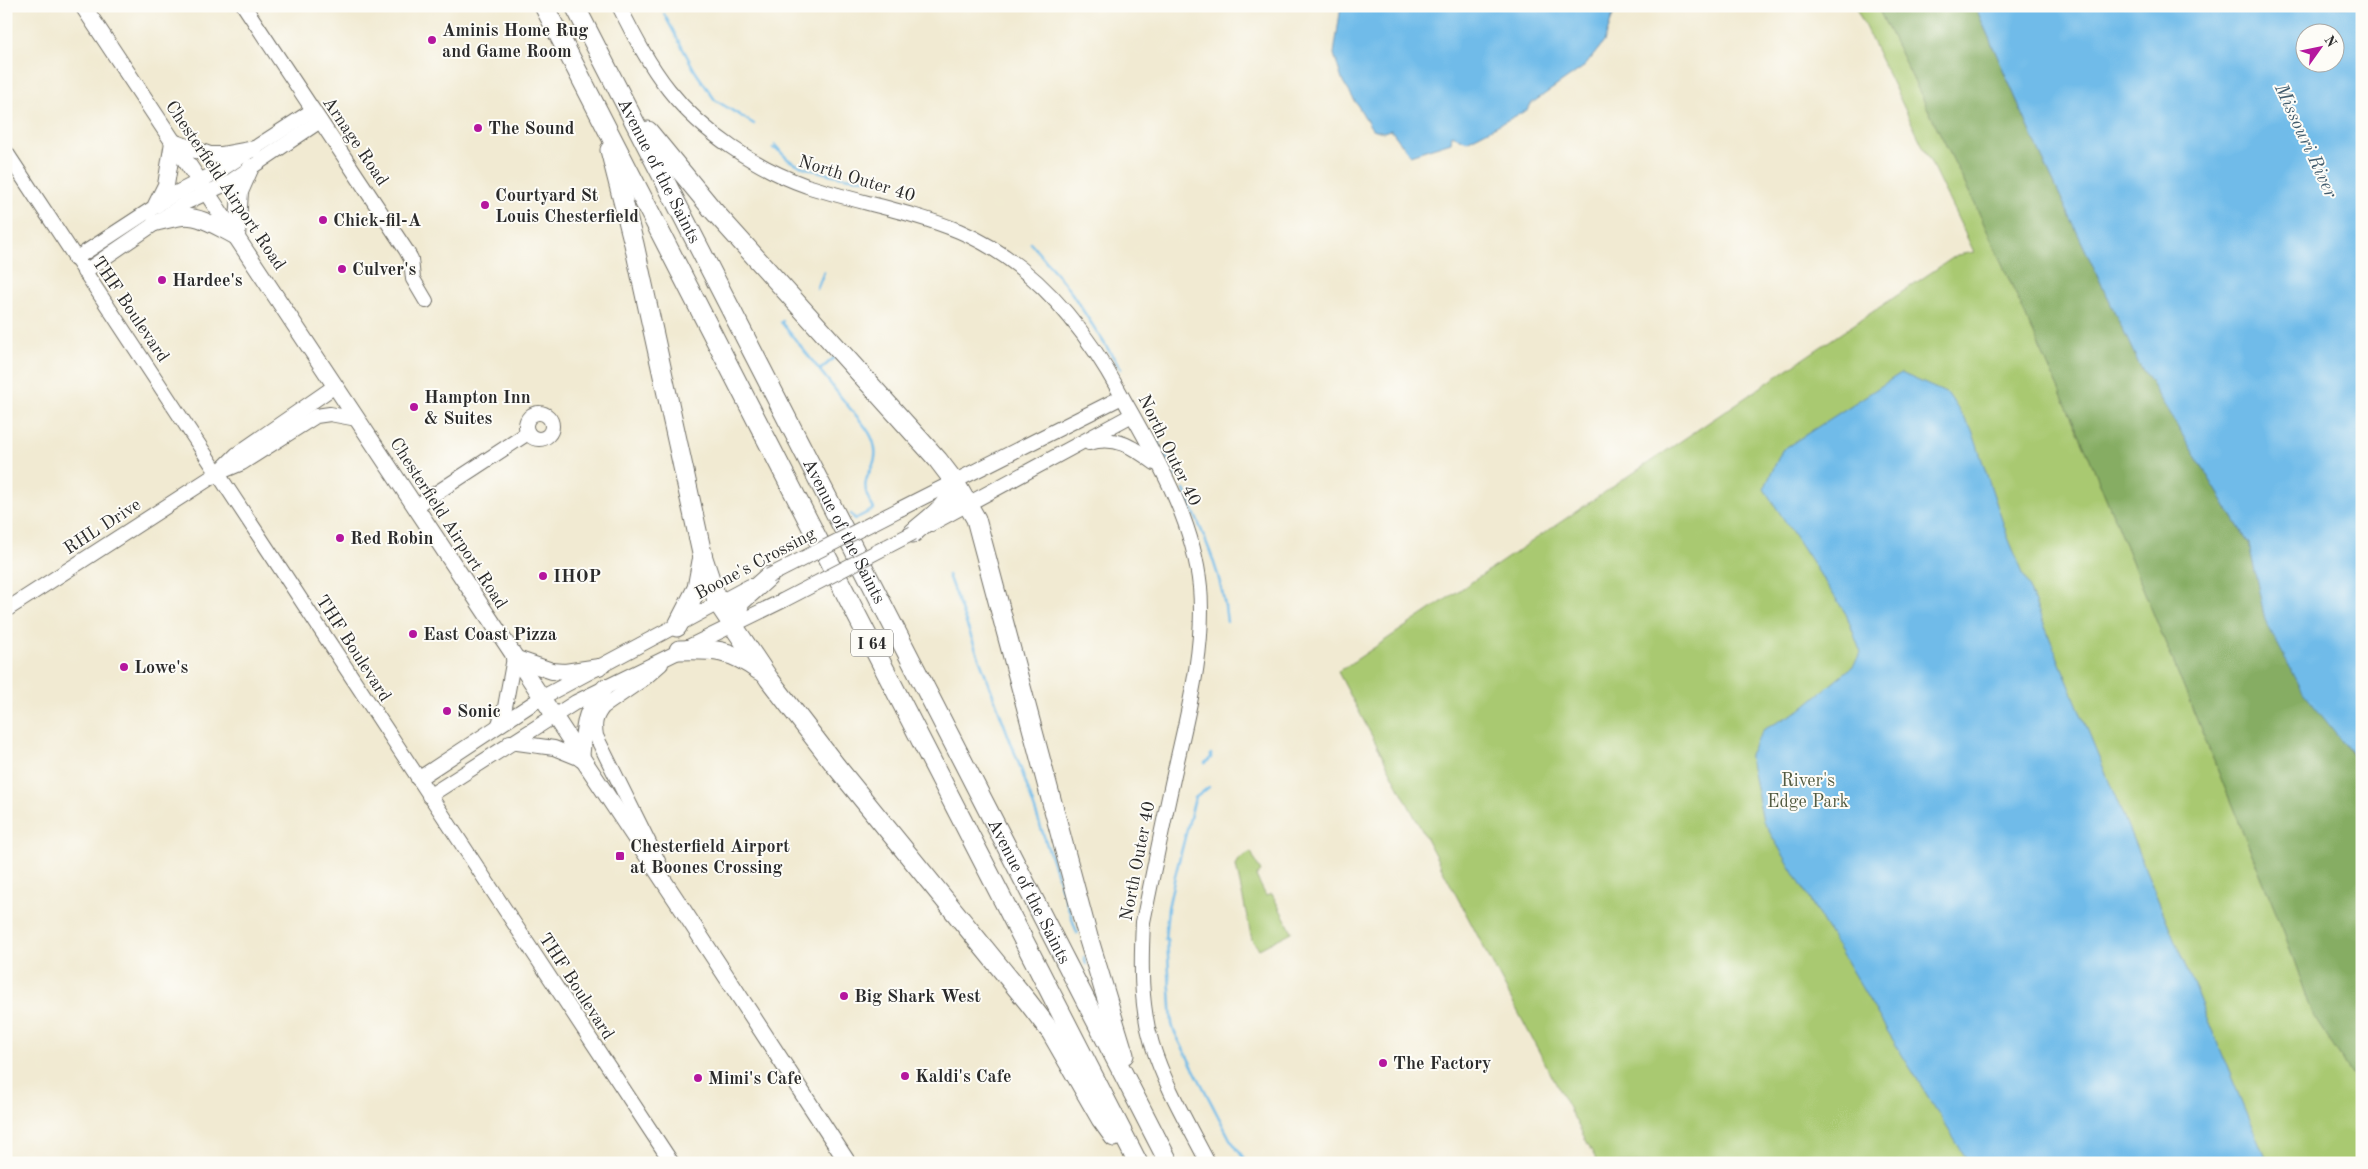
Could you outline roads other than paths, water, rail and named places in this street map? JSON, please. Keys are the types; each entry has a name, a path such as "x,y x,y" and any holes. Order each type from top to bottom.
{"highway":[{"name":"Avenue of the Saints","path":"544,6 1138,1163"},
{"name":"Avenue of the Saints","path":"575,6 1169,1163"},
{"path":"622,98 712,209 938,460 954,481 976,519 1091,945 1138,1102"},
{"path":"605,124 634,244 703,558 718,603 769,678 836,766 1045,1025 1066,1057 1101,1119 1132,1163"},
{"path":"913,533 947,504 952,496 954,481"},
{"path":"677,626 698,588 703,558"},
{"path":"733,626 740,602 768,576"},
{"path":"676,652 715,649 745,660 769,678"}],"main road":[{"name":"Chesterfield Airport Road","path":"83,6 683,910 837,1155 848,1163"},
{"path":"156,206 166,185 173,142 210,155 254,149"},
{"path":"155,223 182,217 192,218 202,220 237,237 240,192 251,167"},
{"path":"514,658 552,671 565,672 599,667"},
{"path":"581,759 586,718 591,703 605,687"}],"street":[{"name":"Arnage Road","path":"244,6 406,250 411,259 413,279 426,301"},
{"name":"North Outer 40","path":"619,6 668,90 696,119 751,158 806,185 927,219 960,232 1006,258 1038,282 1082,330 1122,397 1171,488 1185,524 1200,587 1198,660 1143,922 1141,966 1144,1006 1152,1044 1167,1084 1208,1163"},
{"path":"84,272 185,203 221,170 254,149 317,115"},
{"path":"75,259 156,206 203,187 228,183 317,115"},
{"name":"THF Boulevard","path":"6,152 672,1163"},
{"name":"RHL Drive","path":"218,473 236,454 335,386"},
{"name":"Boone's Crossing","path":"418,779 541,698 768,576 1122,397"},
{"name":"RHL Drive","path":"6,610 218,473 242,463 316,416 330,414 356,419"},
{"path":"429,796 552,715 605,687 782,601 1074,448 1132,415"},
{"path":"415,507 528,433"},
{"path":"1074,448 1100,440 1122,442 1130,445 1158,465"},
{"path":"676,652 645,678 603,707 598,713 594,726 596,736 683,910"},
{"path":"499,724 505,708 514,658"},
{"path":"510,742 554,748 581,759"}],"water":[{"path":"1341,6 1616,6 1604,42 1585,66 1532,103 1527,110 1467,141 1452,135 1451,142 1410,155 1391,130 1383,132 1372,129 1342,80 1334,54"},
{"name":"Missouri River","path":"1975,6 2362,6 2362,766 2303,692 2265,620 2249,544 2138,362 2040,153"},
{"path":"1901,373 1948,394 1972,430 2007,535 2267,1163 1969,1163 1888,1032 1763,821 1749,754 1763,730 1800,710 1853,666 1861,653 1846,614 1764,489 1782,450"}],"waterway":[{"path":"664,14 695,71 715,100 754,124"},
{"path":"775,145 787,158 799,165 828,174 865,179"},
{"path":"773,148 779,151"},
{"path":"1031,243 1069,289 1121,369"},
{"path":"817,289 824,272"},
{"path":"783,321 781,322 863,424 874,444 874,461 866,480 865,488 874,509 855,519 851,514"},
{"path":"820,370 835,357"},
{"path":"1158,442 1177,477"},
{"path":"1184,490 1217,571 1227,622"},
{"path":"948,575 1022,772 1077,933"},
{"path":"1205,763 1211,758 1211,754"},
{"path":"1209,787 1195,798 1168,908 1165,939 1167,939 1172,1024 1230,1139 1247,1163"},
{"path":"1084,957 1086,964"}],"place":[{"name":"Aminis Home Rug and Game Room","path":"432,40"},
{"name":"The Sound","path":"478,128"},
{"name":"Courtyard St Louis Chesterfield","path":"485,205"},
{"name":"Chick-fil-A","path":"323,220"},
{"name":"Culver's","path":"342,269"},
{"name":"Hardee's","path":"162,280"},
{"name":"Hampton Inn & Suites","path":"414,407"},
{"name":"Red Robin","path":"340,538"},
{"name":"IHOP","path":"543,576"},
{"name":"East Coast Pizza","path":"413,634"},
{"name":"Lowe's","path":"124,667"},
{"name":"Sonic","path":"447,711"},
{"name":"Chesterfield Airport at Boones Crossing","path":"620,856"},
{"name":"Big Shark West","path":"844,996"},
{"name":"The Factory","path":"1383,1063"},
{"name":"Kaldi's Cafe","path":"905,1076"},
{"name":"Mimi's Cafe","path":"698,1078"}],"park label":[{"name":"River's Edge Park","path":"1808,790"}]}
